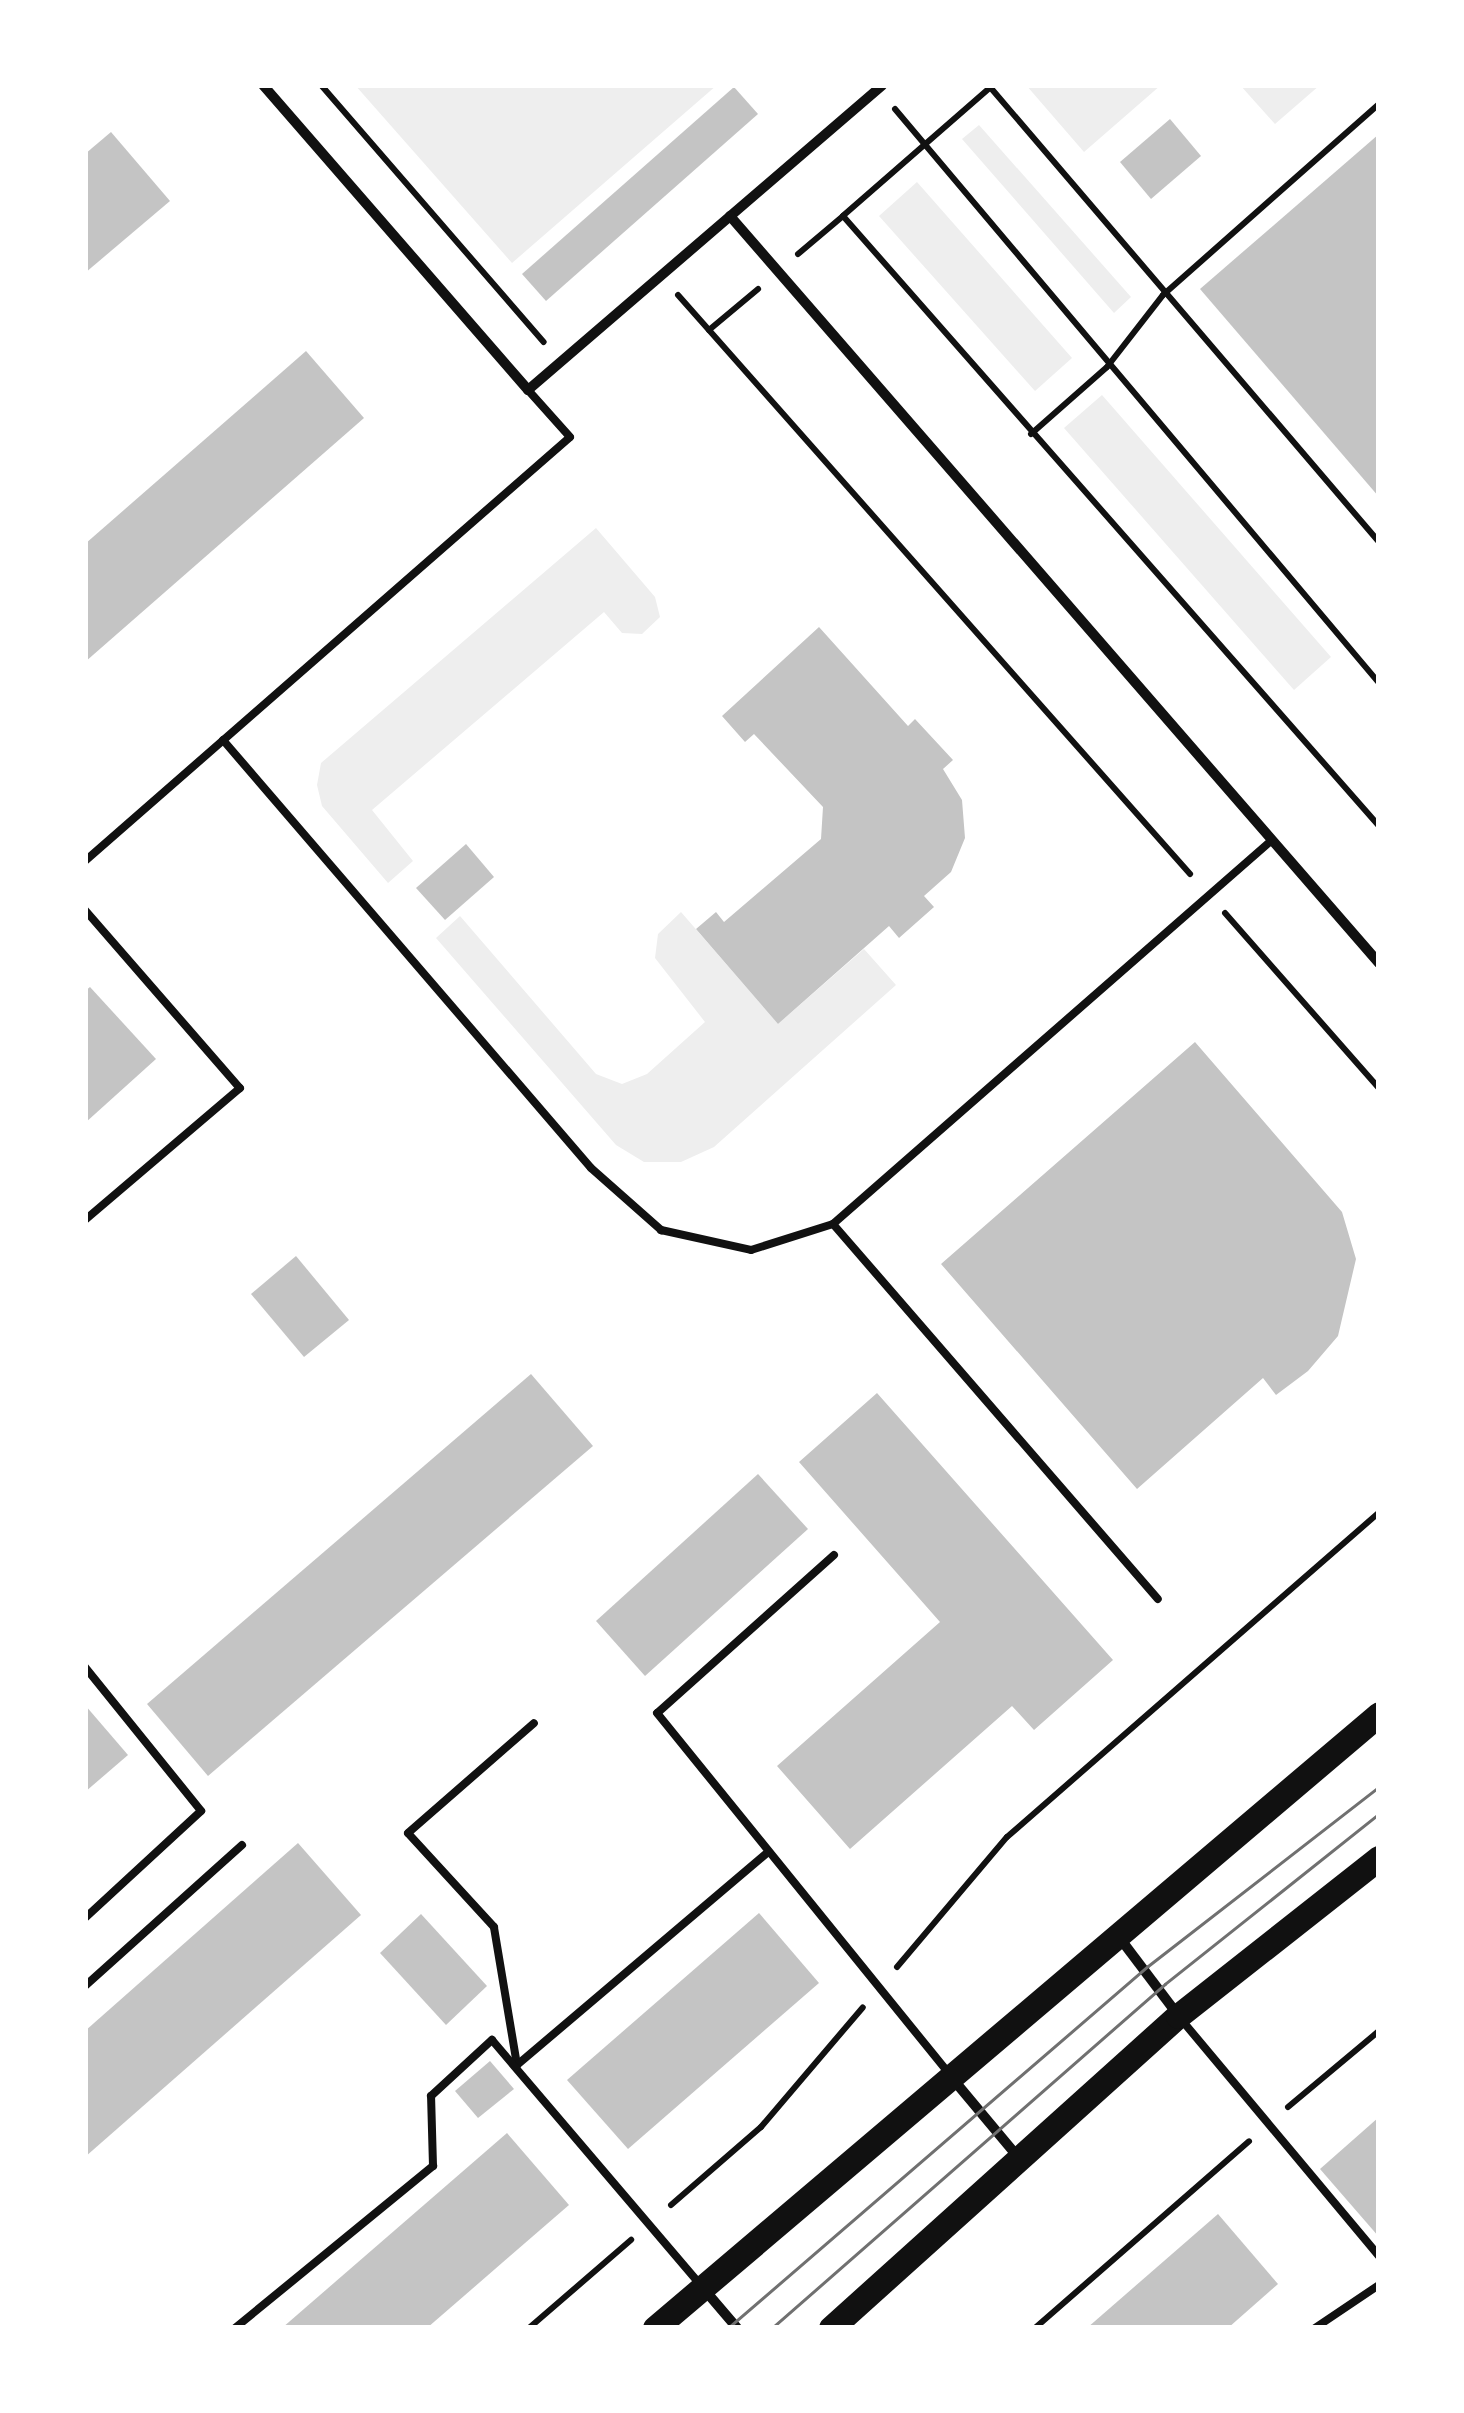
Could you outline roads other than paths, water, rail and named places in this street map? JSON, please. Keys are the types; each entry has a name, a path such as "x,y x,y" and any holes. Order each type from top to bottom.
{"main road":[{"path":"655,2328 1379,1714"},
{"path":"831,2328 1178,2016 1379,1858"}],"street":[{"path":"263,85 528,390 880,87"},
{"path":"730,216 1379,963"},
{"path":"1118,1936 1178,2016"},
{"path":"952,2077 1020,2159"},
{"path":"703,2288 737,2328"}],"lane":[{"path":"85,862 570,437 528,390"},
{"path":"223,740 591,1168 661,1230 751,1250 832,1224 1272,840"},
{"path":"85,910 240,1088 85,1220"},
{"path":"832,1224 1158,1599"},
{"path":"834,1555 656,1713 766,1854 952,2077"},
{"path":"85,1667 201,1811 85,1918"},
{"path":"517,2066 494,1928 408,1833 534,1723"},
{"path":"85,1986 242,1844"},
{"path":"517,2066 766,1854"},
{"path":"1178,2016 1379,2256"},
{"path":"235,2328 433,2166 430,2096 492,2040 703,2288"},
{"path":"1315,2328 1379,2285"}],"tram line":[{"path":"728,2328 1148,1966 1379,1787"},
{"path":"772,2328 1165,1984 1379,1814"}]}
